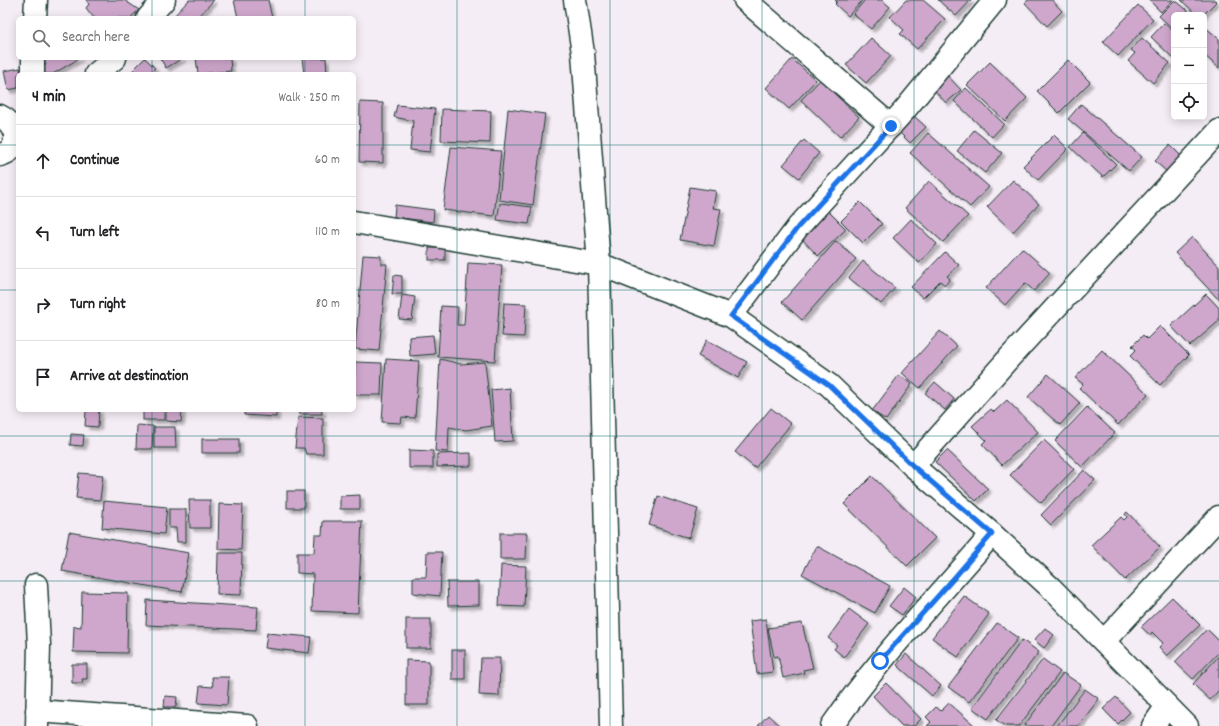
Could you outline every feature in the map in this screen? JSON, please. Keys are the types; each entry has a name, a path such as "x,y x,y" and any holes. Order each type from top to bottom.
{"street":[{"path":"35,16 36,0"},
{"path":"150,16 164,0"},
{"path":"575,0 583,53 599,264 611,726"},
{"path":"745,0 891,126"},
{"path":"731,316 798,227 891,126 995,0"},
{"path":"33,60 33,72"},
{"path":"98,72 113,60"},
{"path":"0,155 9,151 13,145 15,138 10,120"},
{"path":"913,466 1010,357 1219,131"},
{"path":"356,222 599,264 731,316 829,385 913,466 992,534 1051,588 1187,726"},
{"path":"1104,641 1219,517"},
{"path":"832,726 880,661 992,534"},
{"path":"36,585 39,645 37,719 247,726"},
{"path":"1154,726 1167,706"}],"building":[{"path":"86,0 124,0 139,10 132,16 92,16 86,8 89,4"},
{"path":"189,0 214,0 199,16 174,16"},
{"path":"234,0 268,0 272,16 238,16"},
{"path":"835,0 863,0 848,16 835,4 837,2"},
{"path":"865,0 882,0 890,7 871,29 853,14"},
{"path":"906,0 923,0 945,19 917,49 900,34 904,30 890,17"},
{"path":"938,0 971,0 956,16"},
{"path":"1028,0 1052,0 1062,11 1047,26 1025,3"},
{"path":"1149,0 1173,0 1161,12"},
{"path":"1175,0 1189,12 1171,12 1171,27 1159,16"},
{"path":"1181,0 1217,1 1206,12 1194,12"},
{"path":"1138,5 1153,19 1118,56 1103,42"},
{"path":"1164,23 1171,29 1171,56 1151,37"},
{"path":"1207,29 1219,39 1219,68 1207,58"},
{"path":"871,38 891,56 866,83 846,65"},
{"path":"1142,38 1170,63 1153,83 1128,61 1135,53 1131,50"},
{"path":"792,59 816,80 789,109 766,88"},
{"path":"43,60 77,60 56,72 40,72 38,70 46,65"},
{"path":"143,60 147,60 155,68 151,72 131,72"},
{"path":"161,60 180,60 166,68"},
{"path":"196,60 230,60 231,71 198,72"},
{"path":"302,60 326,60 327,72 304,72"},
{"path":"1068,60 1090,82 1059,113 1037,91"},
{"path":"990,62 1027,98 1005,121 967,85"},
{"path":"20,68 21,72 16,72 16,88 8,90 4,71"},
{"path":"948,76 961,90 946,103 933,89"},
{"path":"820,80 859,117 840,137 801,100"},
{"path":"966,88 1004,124 992,137 954,101"},
{"path":"360,102 383,103 383,163 359,162"},
{"path":"1081,104 1142,157 1129,171 1068,119"},
{"path":"397,105 435,109 430,152 410,150 413,121 394,117"},
{"path":"442,109 491,111 490,143 441,141"},
{"path":"508,109 545,114 533,205 499,200"},
{"path":"914,116 926,127 910,143 899,132"},
{"path":"974,130 1002,153 985,173 957,151"},
{"path":"928,133 989,187 970,207 910,153"},
{"path":"1083,133 1116,164 1103,177 1070,147"},
{"path":"1054,135 1068,149 1038,180 1023,166"},
{"path":"804,140 819,153 799,178 783,165"},
{"path":"1170,145 1181,156 1166,171 1155,161"},
{"path":"451,147 501,151 494,216 443,210"},
{"path":"1013,180 1039,204 1013,232 987,207"},
{"path":"929,181 968,216 943,242 905,208"},
{"path":"690,187 716,191 713,208 721,209 714,246 680,240"},
{"path":"860,202 882,224 863,243 841,221"},
{"path":"500,203 532,207 529,224 497,220"},
{"path":"395,205 434,210 433,222 394,217"},
{"path":"827,210 846,229 818,256 800,237"},
{"path":"911,219 937,244 919,263 893,238"},
{"path":"1192,237 1219,266 1219,300 1175,253"},
{"path":"836,241 856,259 802,320 782,302"},
{"path":"429,248 445,248 445,260 429,260"},
{"path":"1022,248 1050,273 1034,291 1025,283 1005,305 986,288"},
{"path":"945,252 959,265 947,276 950,279 945,285 940,281 923,298 911,287"},
{"path":"363,255 381,256 381,264 387,264 379,351 356,349"},
{"path":"863,261 895,288 881,304 849,278"},
{"path":"468,263 502,265 495,361 438,357 441,306 458,307 457,325 464,325"},
{"path":"394,275 402,276 402,294 392,294"},
{"path":"1206,294 1219,308 1219,321 1190,346 1171,326"},
{"path":"402,295 415,297 412,320 399,319"},
{"path":"504,303 526,304 524,337 502,336"},
{"path":"1160,326 1189,355 1160,385 1130,356 1136,350 1132,346 1143,335 1147,339"},
{"path":"940,331 957,346 920,388 902,373"},
{"path":"433,335 435,354 410,356 409,337"},
{"path":"707,340 747,362 738,378 698,356"},
{"path":"1102,350 1148,394 1118,425 1079,388 1083,384 1075,378"},
{"path":"386,359 419,361 415,418 402,417 401,423 382,422"},
{"path":"440,359 461,364 485,362 492,426 466,430 449,427 448,452 435,451"},
{"path":"356,362 382,363 381,395 356,395"},
{"path":"1048,374 1080,403 1060,425 1028,397"},
{"path":"899,375 912,384 886,420 872,411"},
{"path":"935,382 954,399 945,410 925,393"},
{"path":"510,388 513,441 495,442 491,390"},
{"path":"1007,400 1038,432 1002,465 982,444 986,440 972,426 991,409 994,412"},
{"path":"1087,407 1115,433 1082,467 1055,441"},
{"path":"771,408 791,424 755,468 735,452"},
{"path":"86,412 99,412 98,427 85,426"},
{"path":"143,412 164,412 164,420 143,420"},
{"path":"166,412 182,412 181,422 166,421"},
{"path":"244,412 276,412 276,417 244,415"},
{"path":"299,412 322,412 322,414 299,414"},
{"path":"298,417 323,418 323,454 306,454 304,448 295,448"},
{"path":"137,425 153,426 152,449 136,449"},
{"path":"154,427 175,427 176,448 154,448"},
{"path":"71,434 84,435 83,446 70,445"},
{"path":"202,439 239,439 239,453 202,453"},
{"path":"1044,440 1074,469 1041,503 1010,475"},
{"path":"409,450 433,451 433,468 409,468"},
{"path":"947,450 988,489 976,501 935,462"},
{"path":"471,453 471,466 437,467 437,454"},
{"path":"1084,470 1095,480 1051,525 1041,515"},
{"path":"79,473 103,475 100,500 76,498"},
{"path":"872,476 935,538 907,566 844,504"},
{"path":"287,491 304,491 304,508 287,508"},
{"path":"360,495 360,509 340,509 340,496"},
{"path":"658,496 698,509 689,538 649,525"},
{"path":"189,500 210,500 210,528 190,528"},
{"path":"104,501 167,507 164,534 102,528"},
{"path":"219,504 243,505 241,550 218,549"},
{"path":"169,509 186,509 186,542 177,542 176,528 169,528"},
{"path":"1127,512 1160,547 1125,580 1091,545 1121,517 1124,520 1127,517 1125,514"},
{"path":"323,521 362,521 358,613 312,611 313,574 297,573 297,553 314,553 315,535 322,535"},
{"path":"69,532 189,553 182,592 62,571"},
{"path":"500,533 527,533 526,559 500,559"},
{"path":"817,546 890,586 875,613 802,574"},
{"path":"427,552 442,552 440,596 413,593 413,577 426,577"},
{"path":"218,553 242,553 241,595 217,594"},
{"path":"501,565 526,566 524,607 499,606"},
{"path":"447,582 479,582 479,605 448,606"},
{"path":"904,587 916,597 902,615 889,606"},
{"path":"82,592 128,593 127,653 73,652 74,626 81,627"},
{"path":"964,596 989,614 958,657 932,638"},
{"path":"1172,597 1200,625 1167,656 1159,647 1163,643 1152,632 1150,635 1141,627"},
{"path":"147,600 258,607 256,630 146,625"},
{"path":"849,609 869,624 844,657 834,649 837,645 828,638"},
{"path":"406,619 431,619 431,648 406,648"},
{"path":"766,619 773,672 757,674 750,621"},
{"path":"802,623 813,668 803,670 804,673 783,678 778,656 774,657 768,628"},
{"path":"997,623 1018,638 969,702 948,687"},
{"path":"1045,628 1054,635 1044,648 1034,640"},
{"path":"1207,629 1219,641 1219,652 1193,679 1175,662"},
{"path":"267,633 311,637 309,653 265,648"},
{"path":"1022,640 1039,652 988,719 972,708"},
{"path":"452,650 465,650 465,679 452,679"},
{"path":"906,654 941,686 932,696 897,665"},
{"path":"1219,656 1219,690 1210,700 1193,684"},
{"path":"481,658 500,658 499,696 479,695"},
{"path":"1043,659 1060,672 1019,726 1005,726 996,720"},
{"path":"406,660 429,661 429,705 406,705"},
{"path":"72,664 87,664 87,679 82,679 83,683 72,683"},
{"path":"1063,673 1081,685 1051,726 1024,726"},
{"path":"212,677 229,677 227,705 198,703 200,686 213,687"},
{"path":"886,683 921,719 914,726 902,726 873,696"},
{"path":"1085,689 1099,699 1078,726 1057,726"},
{"path":"165,696 177,697 176,707 164,707"},
{"path":"1116,697 1130,712 1118,724 1103,709"},
{"path":"949,703 975,726 927,726 931,722 926,717 936,707 941,711"},
{"path":"768,715 780,726 758,726"}],"route":[{"path":"880,661 992,534 913,466 829,385 731,316 798,227 891,126"}]}
